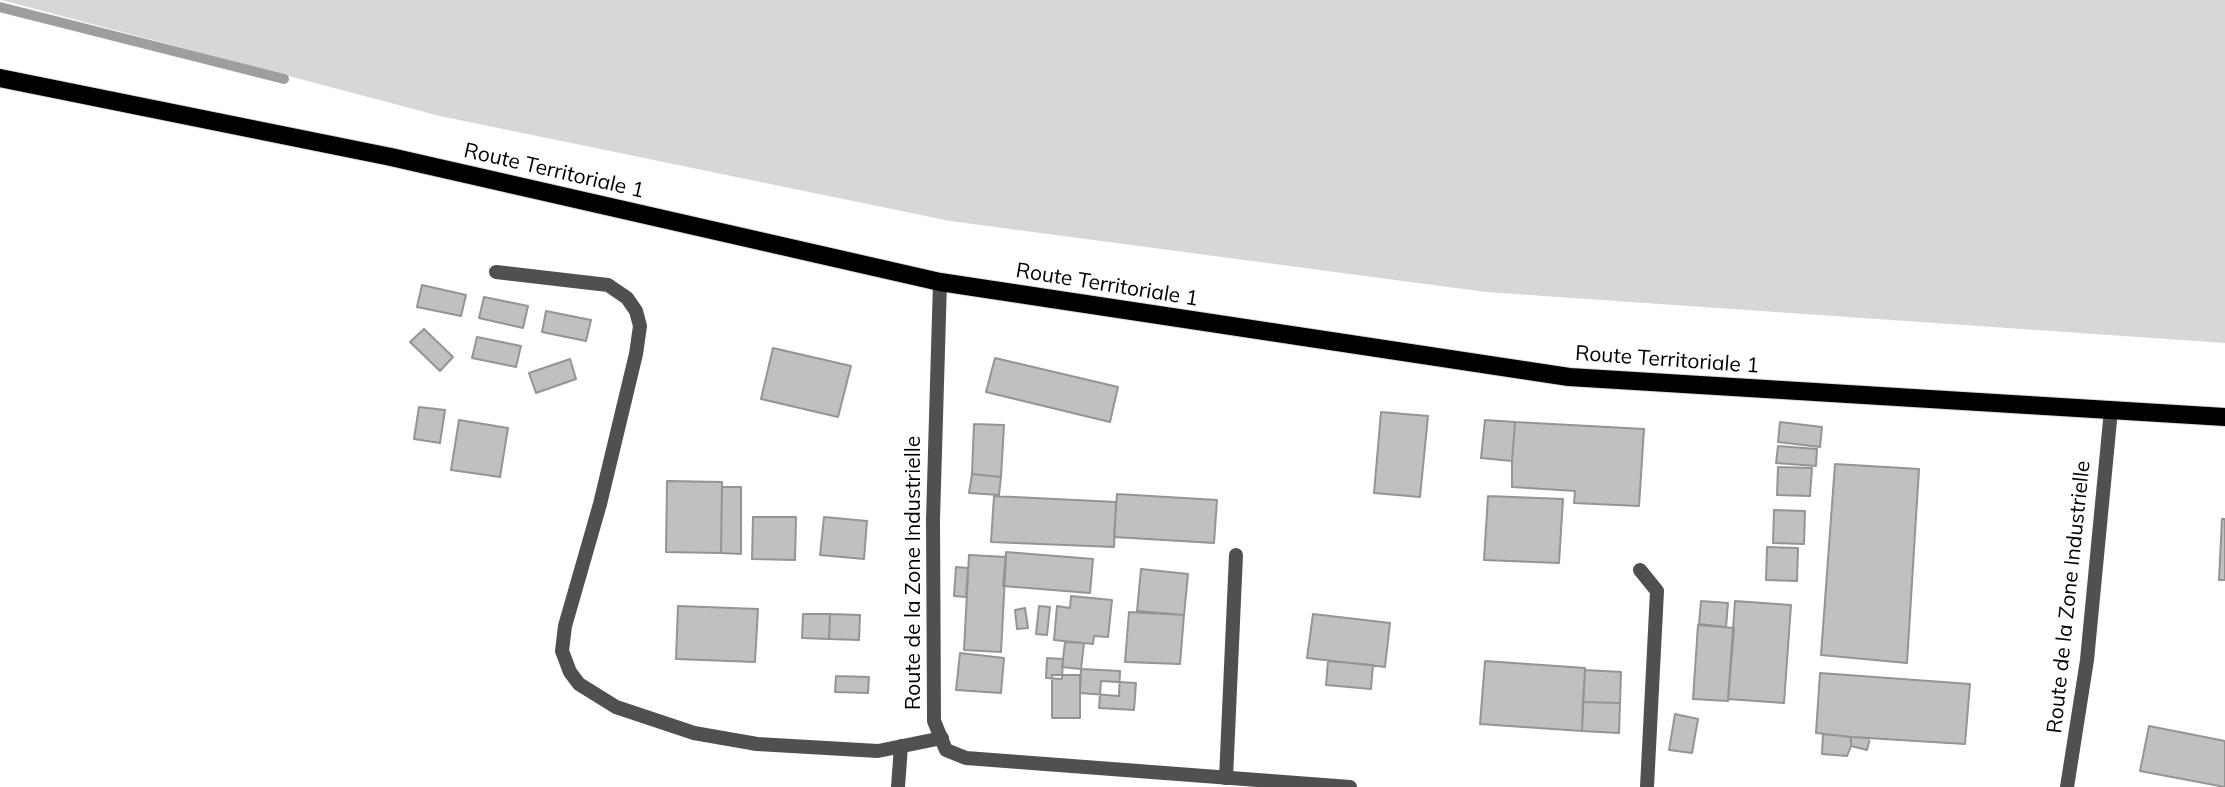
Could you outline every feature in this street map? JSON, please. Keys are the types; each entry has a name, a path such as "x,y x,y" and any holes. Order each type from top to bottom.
{"main road":[{"name":"Route Territoriale 1","path":"0,78 391,158 940,282 1569,377 2225,417"}],"street":[{"path":"496,272 608,285 627,298 636,311 640,326 636,354 600,504 565,626 562,651 570,672 579,684 616,707 694,733 771,745 878,751 942,738 946,750 966,758 1350,787"},
{"name":"Route de la Zone Industrielle","path":"940,282 933,519 934,721 942,738"},
{"name":"Route de la Zone Industrielle","path":"2067,787 2087,660 2111,411"},
{"path":"1226,778 1236,555"},
{"path":"1640,570 1657,591 1647,787"},
{"path":"898,787 901,746"}],"shaded area":[{"path":"1,0 2225,0 2225,343 1486,292 950,221 440,116"}],"building":[{"path":"422,285 466,295 461,316 417,307"},
{"path":"484,297 528,306 523,328 479,318"},
{"path":"546,311 591,320 586,341 542,332"},
{"path":"424,329 453,357 440,371 410,342"},
{"path":"477,337 521,346 516,367 472,358"},
{"path":"773,348 851,366 838,417 761,399"},
{"path":"995,358 1118,387 1110,422 986,392"},
{"path":"570,359 576,379 536,393 529,373"},
{"path":"419,407 445,410 440,443 414,439"},
{"path":"1381,412 1428,416 1420,497 1374,493"},
{"path":"459,420 508,428 500,477 451,470"},
{"path":"1485,420 1515,422 1512,461 1481,458"},
{"path":"1515,422 1644,429 1639,506 1574,503 1575,491 1512,487"},
{"path":"1780,422 1822,427 1820,447 1778,442"},
{"path":"974,424 1004,425 1001,477 972,474"},
{"path":"1778,446 1817,449 1816,466 1776,463"},
{"path":"1835,464 1919,469 1907,663 1821,655"},
{"path":"1778,467 1812,468 1810,496 1777,495"},
{"path":"972,474 1001,477 999,495 969,493"},
{"path":"667,481 722,482 721,553 666,552"},
{"path":"722,487 741,487 741,554 721,553"},
{"path":"1117,494 1217,500 1214,543 1114,537"},
{"path":"994,496 1116,502 1114,547 991,542"},
{"path":"1488,496 1563,499 1559,563 1484,560"},
{"path":"1774,510 1805,511 1804,544 1773,543"},
{"path":"753,517 796,517 795,560 752,559"},
{"path":"824,517 867,521 864,559 820,555"},
{"path":"2222,519 2225,519 2225,580 2219,580"},
{"path":"1767,547 1798,548 1797,581 1766,580"},
{"path":"1006,552 1093,559 1090,593 1003,586"},
{"path":"969,555 1006,557 1001,652 964,650"},
{"path":"956,567 968,568 966,597 954,596"},
{"path":"1141,569 1188,574 1184,615 1137,611"},
{"path":"1071,596 1112,600 1108,637 1094,636 1093,644 1054,640 1057,606 1070,608"},
{"path":"1701,601 1728,603 1726,627 1699,624"},
{"path":"1735,601 1791,605 1784,703 1728,699"},
{"path":"678,606 758,609 755,662 676,659"},
{"path":"1039,606 1050,607 1047,635 1036,634"},
{"path":"1025,608 1028,628 1017,629 1015,610"},
{"path":"1129,612 1184,615 1180,664 1125,662"},
{"path":"803,614 830,614 829,639 802,638"},
{"path":"830,614 860,615 859,640 829,639"},
{"path":"1313,614 1390,623 1385,667 1307,658"},
{"path":"1698,625 1734,628 1728,701 1693,699"},
{"path":"1065,642 1084,643 1081,669 1062,667"},
{"path":"960,653 1004,658 1001,693 956,690"},
{"path":"1047,658 1063,659 1062,679 1046,678"},
{"path":"1328,661 1373,665 1371,689 1326,685"},
{"path":"1485,661 1585,668 1582,731 1480,724"},
{"path":"1081,669 1120,671 1119,696 1080,693"},
{"path":"1585,670 1621,672 1620,703 1583,702"},
{"path":"1820,673 1970,684 1965,744 1816,733"},
{"path":"1052,675 1080,675 1080,718 1052,718"},
{"path":"836,676 869,677 868,693 835,692"},
{"path":"1101,681 1136,683 1134,710 1099,708"},
{"path":"1583,702 1620,703 1619,733 1582,731"},
{"path":"1675,714 1698,719 1692,753 1669,750"},
{"path":"2149,726 2225,741 2225,787 2140,771"},
{"path":"1823,734 1851,737 1847,756 1822,754"},
{"path":"1851,737 1870,738 1867,750 1851,746"}],"waterway":[{"path":"0,7 284,79"}]}
